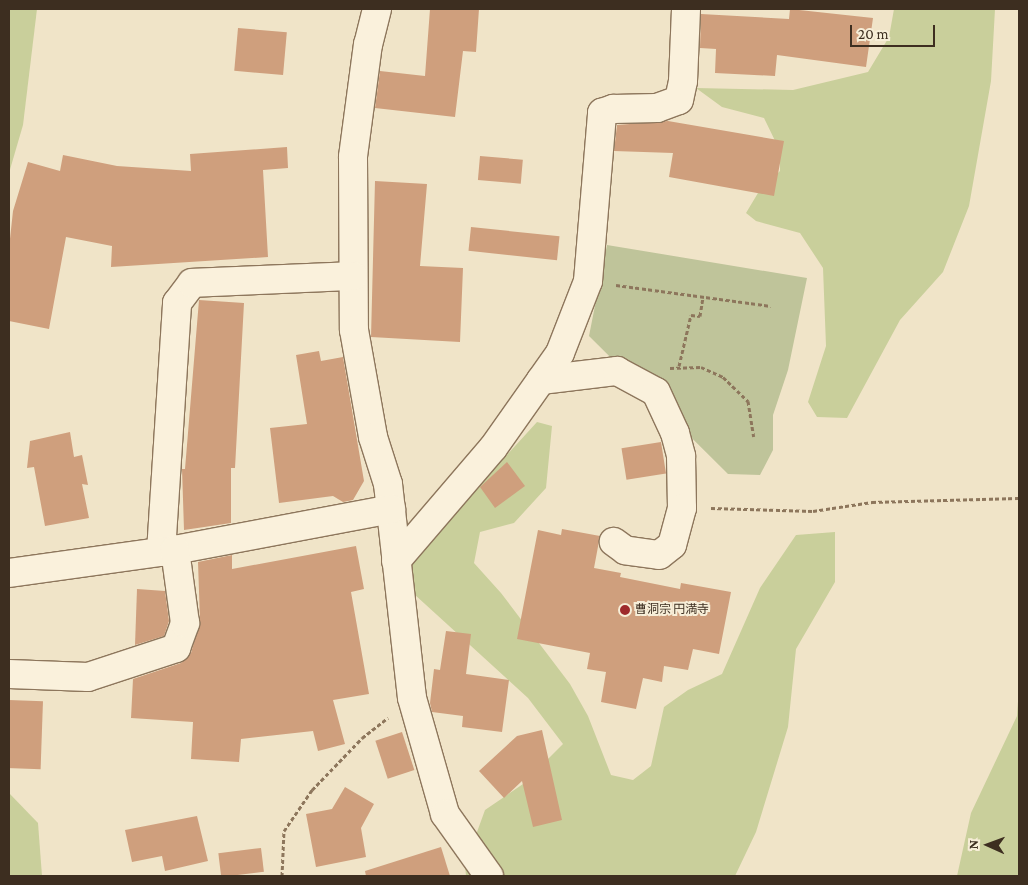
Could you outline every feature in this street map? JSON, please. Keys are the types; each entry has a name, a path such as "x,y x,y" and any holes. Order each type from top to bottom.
{"street":[{"path":"376,9 368,44 353,157 354,330 373,437 388,484 412,698 445,814 489,876"},
{"path":"396,561 493,448 560,353 588,281 602,113 613,109 657,108 678,100 684,81 686,9"},
{"path":"9,674 88,677 176,648 186,623 168,551 177,303 192,283 353,276"},
{"path":"541,380 616,371 644,383 656,392 676,433 681,456 682,508 672,545 659,555 626,550 614,542"},
{"path":"9,573 168,551 391,509"}],"path":[{"path":"612,285 771,306"},
{"path":"679,366 691,314 700,316 703,296"},
{"path":"644,383 654,370 679,366 701,367 723,377 748,401 754,437"},
{"path":"682,508 813,511 872,502 1019,498"},
{"path":"282,876 284,831 312,790 362,738 412,698"}],"green space":[{"path":"9,9 37,9 23,125 9,173"},
{"path":"894,9 995,9 991,81 969,206 943,272 900,320 847,418 817,417 808,402 826,346 823,268 800,233 756,221 746,213 758,193 780,171 780,151 764,118 722,107 696,88 793,90 868,72 889,37"},
{"path":"607,245 807,278 788,370 773,415 773,450 760,475 728,474 589,336"},
{"path":"537,422 552,426 546,488 514,523 480,532 474,563 501,593 570,684 588,716 611,775 633,780 651,766 664,707 688,690 722,674 760,588 796,535 835,532 835,582 796,649 788,727 756,832 735,876 466,876 465,865 485,810 523,784 563,744 528,698 414,594 409,562"},
{"path":"1019,686 1019,876 957,876 971,813 1017,716"},
{"path":"9,793 38,823 42,876 9,876"}],"building":[{"path":"430,9 479,9 476,52 463,51 455,117 375,108 380,71 425,76"},
{"path":"790,9 873,18 866,67 777,55 775,76 715,73 716,49 700,48 701,14 789,19"},
{"path":"238,28 287,32 283,75 234,71"},
{"path":"668,121 784,141 774,196 669,177 673,153 614,151 617,125"},
{"path":"287,147 288,168 263,170 268,257 111,267 112,246 66,237 49,329 9,321 9,248 13,211 28,162 60,171 63,155 117,166 191,171 190,154"},
{"path":"480,156 523,160 521,184 478,180"},
{"path":"375,181 427,184 420,266 463,268 460,342 371,337"},
{"path":"471,227 560,236 557,260 468,251"},
{"path":"199,300 244,303 235,468 231,468 231,523 184,530 182,469 185,469"},
{"path":"319,351 321,361 343,357 364,481 353,500 343,502 333,496 279,503 270,428 307,424 296,355"},
{"path":"70,432 74,457 82,455 88,485 82,484 89,518 45,526 34,467 27,468 30,441"},
{"path":"661,442 666,474 626,480 621,448"},
{"path":"507,462 525,486 495,508 480,487"},
{"name":"曹洞宗 円満寺","path":"562,529 600,536 594,568 621,573 620,577 680,589 681,583 731,592 719,654 693,649 688,670 664,666 662,682 643,678 636,709 601,702 606,672 587,669 590,653 517,639 538,530 561,535"},
{"path":"356,546 364,589 351,592 369,694 333,700 345,744 318,751 313,731 241,739 239,762 191,759 193,722 131,718 133,679 181,663 191,653 200,621 198,562 232,555 232,569"},
{"path":"137,589 165,591 169,621 164,636 135,645"},
{"path":"446,631 471,634 466,674 509,680 502,732 462,727 463,716 432,712 430,703 434,669 440,670"},
{"path":"9,700 43,701 41,769 9,768"},
{"path":"542,730 562,820 533,827 522,781 504,798 479,771 517,736"},
{"path":"402,732 414,770 388,779 375,741"},
{"path":"345,787 374,804 361,828 366,857 316,867 306,814 332,809"},
{"path":"197,816 208,861 165,871 162,856 132,862 125,830"},
{"path":"441,847 450,876 366,876 365,871"},
{"path":"261,848 264,872 221,876 218,853"}],"place":[{"name":"曹洞宗 円満寺","path":"625,610"}]}
